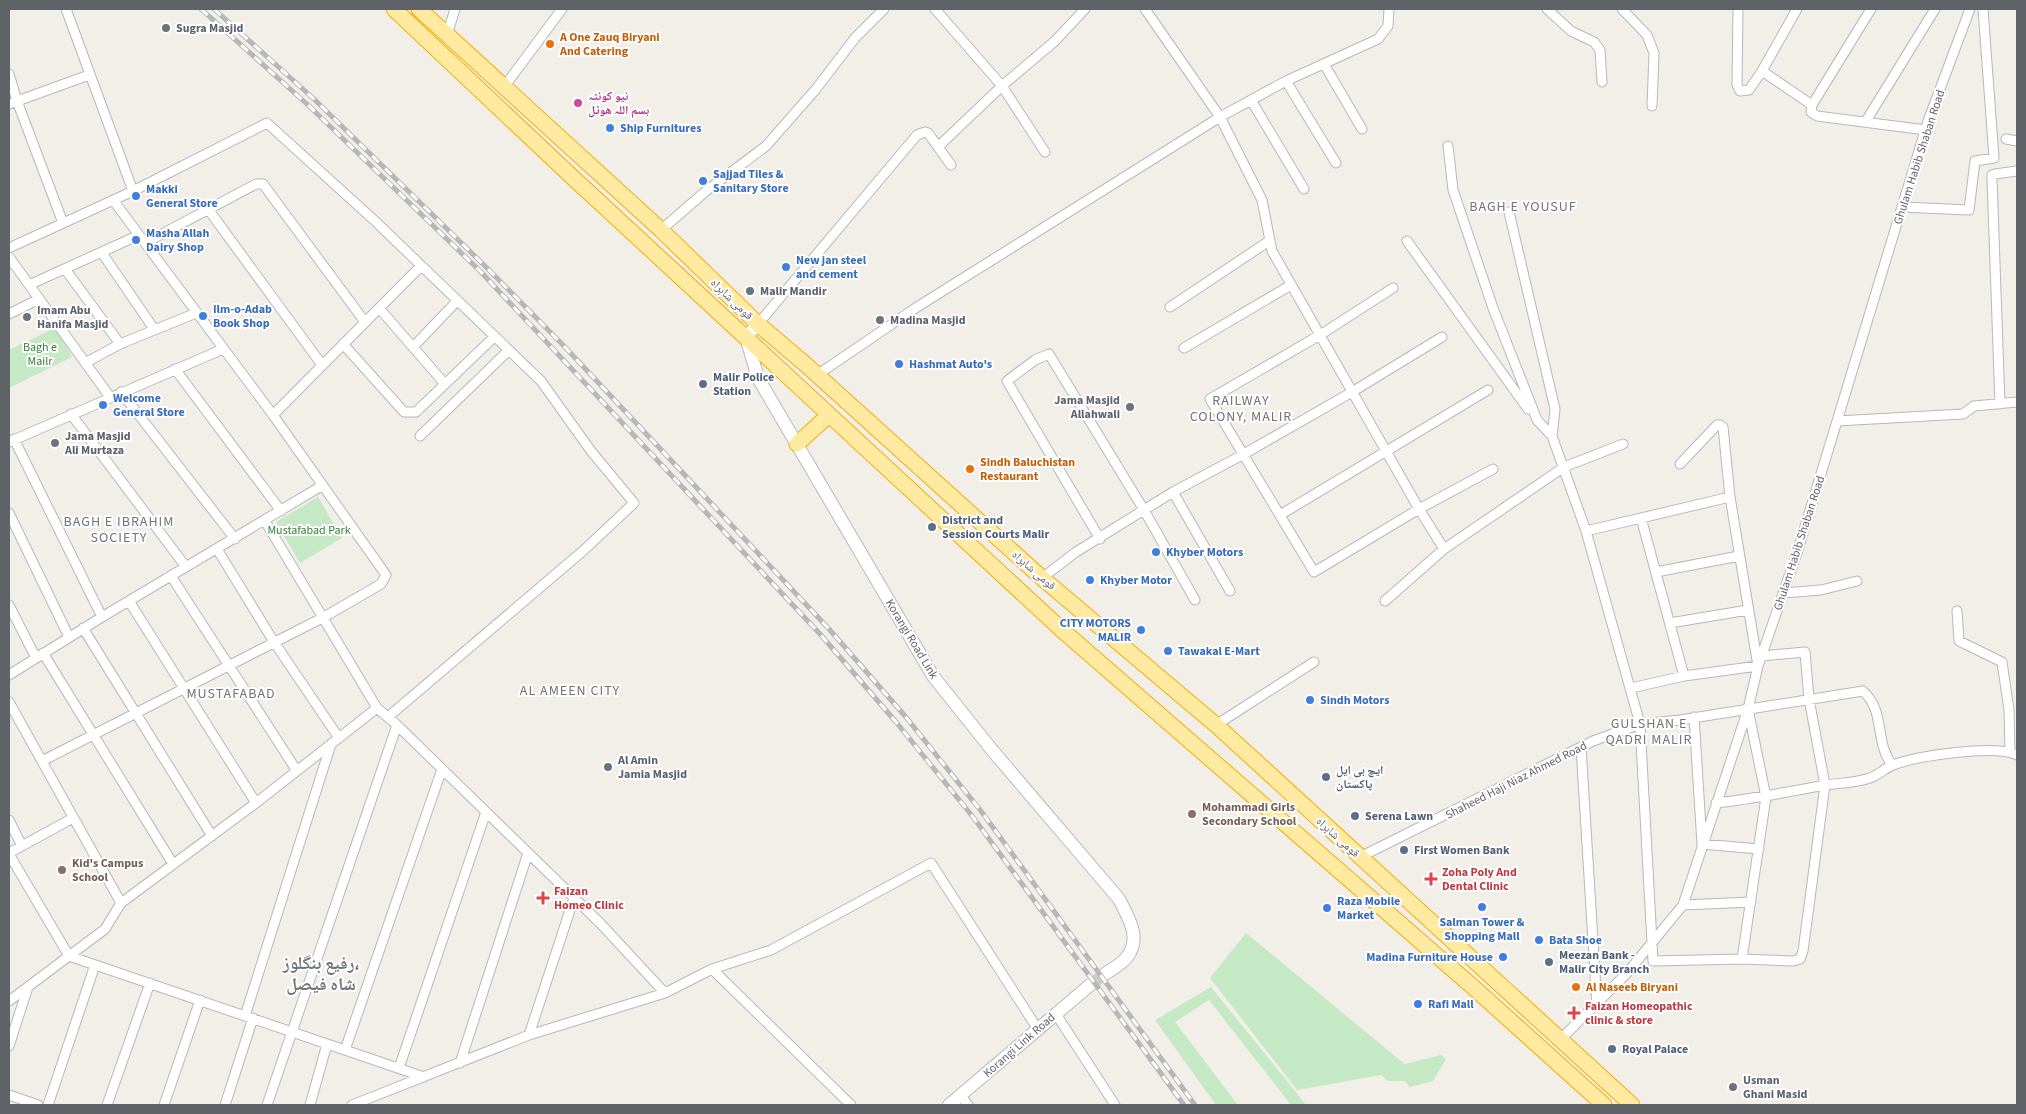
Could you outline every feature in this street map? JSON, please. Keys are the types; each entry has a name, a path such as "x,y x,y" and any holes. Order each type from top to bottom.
{"highway":[{"name":"قومی شاہراہ","path":"394,9 1062,630 1473,987 1604,1105"},
{"name":"قومی شاہراہ","path":"419,9 661,230 758,324 1042,578 1216,725 1632,1105"},
{"path":"797,444 829,415"}],"main road":[{"path":"746,337 758,324"},
{"name":"Korangi Road Link","path":"746,337 758,378 933,676 992,750 1119,899 1131,924 1134,942 1127,958 1105,974"},
{"name":"Korangi Link Road","path":"949,1105 965,1100 1037,1028 1090,985"}],"street":[{"path":"66,9 133,190"},
{"path":"448,35 455,9"},
{"path":"504,87 562,9"},
{"path":"661,230 706,191 766,146 816,89 855,38 884,9"},
{"path":"935,9 1002,86 1045,152"},
{"path":"941,144 1002,86 1055,42 1085,9"},
{"path":"1145,9 1220,117 1262,200 1272,251 1386,452 1444,549"},
{"path":"817,375 914,309 1220,117 1286,81 1378,39 1388,26 1389,9"},
{"path":"1547,9 1571,31 1594,42 1600,50 1602,82"},
{"path":"1622,9 1647,35 1654,53 1652,106"},
{"path":"1738,9 1736,85 1740,90 1749,90 1797,9"},
{"path":"1871,9 1812,105 1811,112 1817,116 1926,130"},
{"path":"1866,121 1934,9"},
{"name":"Ghulam Habib Shaban Road","path":"1561,1039 1627,974 1683,904 1748,709 1761,656 1784,593 1926,130 1970,9"},
{"path":"1902,207 1970,210 1975,161 1994,158 1983,9"},
{"path":"1324,64 1362,129"},
{"path":"1762,71 1812,105"},
{"path":"9,74 13,103 63,223"},
{"path":"13,103 90,76"},
{"path":"1286,81 1336,163"},
{"path":"1251,100 1304,190"},
{"path":"9,248 113,200 267,123 375,221 541,381 591,451 634,503 584,550 388,717"},
{"path":"758,324 918,135 925,132 928,133 951,165"},
{"path":"2006,139 2017,141"},
{"path":"1448,146 1453,190 1493,308 1537,420"},
{"path":"2000,404 1992,175 2017,171"},
{"path":"29,285 102,253 142,239 208,209 256,184 266,186 365,322"},
{"path":"42,761 324,617 381,584 386,576 273,415 113,200"},
{"path":"208,209 322,366"},
{"path":"1509,212 1555,409 1552,436"},
{"path":"1170,307 1269,241"},
{"path":"1407,241 1537,420 1552,436 1564,466 1586,531 1640,724 1653,961 1742,959 1793,961 1800,959 1803,951 1825,785 1809,699 1805,652 1761,656"},
{"path":"102,253 154,330"},
{"path":"9,258 110,396"},
{"path":"273,415 421,266"},
{"path":"65,269 120,344"},
{"path":"1184,348 1291,285"},
{"path":"1393,288 1320,335 1210,399 1314,572 1419,509 1493,469"},
{"path":"9,314 39,300"},
{"path":"413,347 457,301"},
{"path":"379,308 445,384"},
{"path":"85,363 120,344 196,312"},
{"path":"343,344 404,412 416,412 494,337"},
{"path":"1042,578 1076,552 1100,539 1173,492 1352,392 1442,337"},
{"path":"102,617 11,440 223,348"},
{"path":"420,436 509,350"},
{"path":"1100,539 1007,381 1035,360 1049,354 1144,510 1195,600"},
{"path":"175,369 281,511"},
{"path":"1280,515 1488,390"},
{"path":"121,392 235,539"},
{"path":"1837,421 1963,414 1974,406 2017,402"},
{"path":"71,414 186,567"},
{"path":"1631,688 1684,676 1758,666 1730,497 1723,427 1717,425 1680,464"},
{"path":"1385,601 1444,549 1564,466 1623,444"},
{"path":"9,675 83,628 323,485"},
{"path":"1173,492 1230,591"},
{"path":"1586,531 1730,497"},
{"path":"9,513 69,637"},
{"path":"1641,518 1684,676"},
{"path":"265,521 377,708 397,725 574,898 665,992"},
{"path":"217,549 274,642 339,738"},
{"path":"1656,572 1739,556"},
{"path":"170,576 297,771"},
{"path":"1784,593 1821,590 1857,581"},
{"path":"129,601 256,804"},
{"path":"9,605 173,864"},
{"path":"1670,623 1748,610"},
{"path":"1716,803 1766,797 1871,778 1892,765 1904,761 1991,750 2014,753 2002,662 1959,641 1957,611"},
{"path":"83,628 212,836"},
{"path":"1216,725 1314,662"},
{"name":"Shaheed Haji Niaz Ahmed Road","path":"1360,857 1581,747 1640,724 1863,691 1876,706 1886,758 1892,765"},
{"path":"9,702 120,903"},
{"path":"9,1001 105,929 120,903 256,804 377,708"},
{"path":"1742,959 1766,797 1748,709"},
{"path":"1694,717 1702,844 1759,849"},
{"path":"267,1105 397,725"},
{"path":"225,1105 249,1017 331,744"},
{"path":"1581,747 1596,1006"},
{"path":"345,1050 442,769"},
{"path":"399,1068 486,812"},
{"path":"73,818 9,854 69,956 424,1077"},
{"path":"9,820 22,846"},
{"path":"460,1063 528,853"},
{"path":"352,1105 528,1036 665,992 712,969 771,950 931,864 1037,1028"},
{"path":"528,1036 574,898"},
{"path":"1683,904 1751,902"},
{"path":"48,1105 95,965"},
{"path":"712,969 851,1105"},
{"path":"107,1105 150,983"},
{"path":"9,1046 28,987"},
{"path":"164,1105 200,1000"},
{"path":"1056,1014 1115,1105"},
{"path":"310,1105 327,1044"},
{"path":"9,1095 38,1105"}],"green space":[{"name":"Bagh e Mailr","path":"57,327 72,357 9,388 9,350"},
{"name":"Mustafabad Park","path":"318,497 342,538 300,563 276,522"},
{"path":"1246,933 1407,1066 1405,1064 1441,1055 1446,1059 1433,1081 1410,1087 1405,1081 1388,1081 1381,1075 1297,1090 1210,978"},
{"path":"1211,987 1306,1105 1291,1105 1209,1000 1175,1022 1238,1105 1216,1105 1155,1020"}],"tunnel":[{"path":"1090,985 1105,974"}],"railway":[{"path":"201,9 308,105 480,271 820,634 896,722 973,817 1184,1105"},
{"path":"214,9 314,99 486,267 563,345 829,629 905,716 981,811 1195,1105"}],"place":[{"name":"Sugra Masjid","path":"166,28"},
{"name":"A One Zauq Biryani And Catering","path":"550,44"},
{"name":"نیو کوئٹہ بسم اللہ ھوٹل","path":"578,103"},
{"name":"Ship Furnitures","path":"610,128"},
{"name":"Sajjad Tiles & Sanitary Store","path":"703,181"},
{"name":"Makki General Store","path":"136,196"},
{"name":"Masha Allah Dairy Shop","path":"136,240"},
{"name":"New jan steel and cement","path":"786,267"},
{"name":"Malir Mandir","path":"750,291"},
{"name":"Ilm-o-Adab Book Shop","path":"203,316"},
{"name":"Imam Abu Hanifa Masjid","path":"27,317"},
{"name":"Madina Masjid","path":"880,320"},
{"name":"Hashmat Auto's","path":"899,364"},
{"name":"Malir Police Station","path":"703,384"},
{"name":"Welcome General Store","path":"103,405"},
{"name":"Jama Masjid Allahwali","path":"1130,407"},
{"name":"Jama Masjid Ali Murtaza","path":"55,443"},
{"name":"Sindh Baluchistan Restaurant","path":"970,469"},
{"name":"District and Session Courts Malir","path":"932,527"},
{"name":"Khyber Motors","path":"1156,552"},
{"name":"Khyber Motor","path":"1090,580"},
{"name":"CITY MOTORS MALIR","path":"1141,630"},
{"name":"Tawakal E-Mart","path":"1168,651"},
{"name":"Sindh Motors","path":"1310,700"},
{"name":"Al Amin Jamia Masjid","path":"608,767"},
{"name":"ایچ بی ایل پاکستان","path":"1326,777"},
{"name":"Mohammadi Girls Secondary School","path":"1192,814"},
{"name":"Serena Lawn","path":"1355,816"},
{"name":"First Women Bank","path":"1404,850"},
{"name":"Kid's Campus School","path":"62,870"},
{"name":"Zoha Poly And Dental Clinic","path":"1431,879"},
{"name":"Faizan Homeo Clinic","path":"543,898"},
{"name":"Salman Tower & Shopping Mall","path":"1482,907"},
{"name":"Raza Mobile Market","path":"1327,908"},
{"name":"Bata Shoe","path":"1539,940"},
{"name":"Madina Furniture House","path":"1503,957"},
{"name":"Meezan Bank - Malir City Branch","path":"1549,962"},
{"name":"Al Naseeb Biryani","path":"1576,987"},
{"name":"Rafi Mall","path":"1418,1004"},
{"name":"Faizan Homeopathic clinic & store","path":"1574,1013"},
{"name":"Royal Palace","path":"1612,1049"},
{"name":"Usman Ghani Masid","path":"1733,1087"}],"district":[{"name":"BAGH E YOUSUF","path":"1523,206"},
{"name":"RAILWAY COLONY, MALIR","path":"1241,408"},
{"name":"BAGH E IBRAHIM SOCIETY","path":"119,530"},
{"name":"AL AMEEN CITY","path":"570,690"},
{"name":"MUSTAFABAD","path":"231,693"},
{"name":"GULSHAN E QADRI MALIR","path":"1649,732"},
{"name":"رفیع بنگلوز، شاہ فیصل","path":"321,973"}]}
